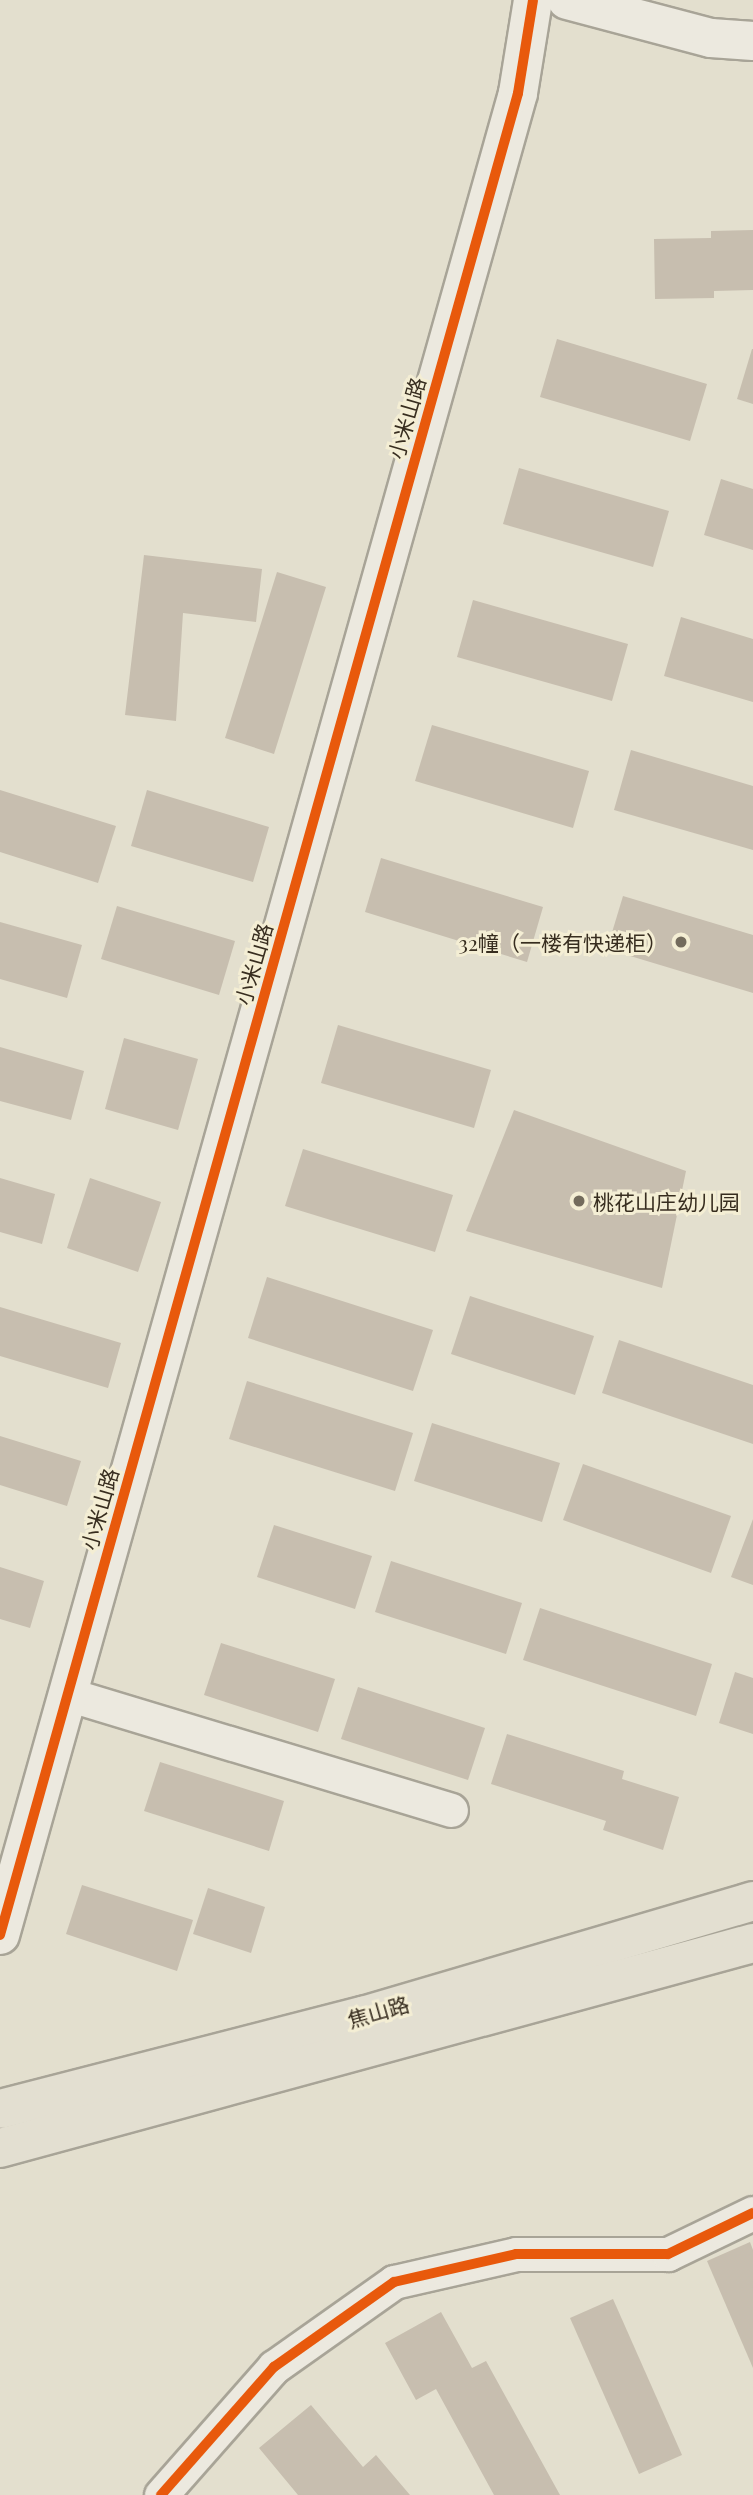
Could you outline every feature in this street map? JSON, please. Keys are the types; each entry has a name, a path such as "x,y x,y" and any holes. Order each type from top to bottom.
{"main road":[{"name":"焦山路","path":"0,2109 363,2016 753,1901"},
{"name":"焦山路","path":"0,2148 753,1943"}],"street":[{"name":"小米山路","path":"0,1936 514,106 533,0"},
{"path":"566,0 711,38 753,41"},
{"path":"68,1694 452,1810"},
{"path":"161,2495 274,2367 394,2282 516,2254 668,2254 753,2213"}],"building":[{"path":"753,230 753,290 714,291 714,298 655,299 654,239 711,238 711,231"},
{"path":"557,339 707,384 690,441 540,397"},
{"path":"753,349 753,404 737,399"},
{"path":"519,468 669,511 653,567 503,524"},
{"path":"721,479 753,489 753,550 704,535"},
{"path":"144,555 262,569 256,622 183,613 176,721 125,715"},
{"path":"277,572 326,587 274,754 225,738"},
{"path":"473,600 628,644 612,701 457,657"},
{"path":"681,617 753,639 753,702 664,676"},
{"path":"432,725 589,771 573,828 415,781"},
{"path":"631,750 753,786 753,850 614,810"},
{"path":"0,790 116,826 98,883 0,852"},
{"path":"147,790 269,827 253,882 131,846"},
{"path":"381,858 543,907 527,962 365,912"},
{"name":"32幢（一楼有快递柜）","path":"623,896 753,935 753,993 607,949"},
{"path":"117,906 235,941 219,995 101,959"},
{"path":"0,922 82,945 67,998 0,979"},
{"path":"338,1025 491,1070 474,1128 321,1083"},
{"path":"124,1038 198,1059 178,1130 105,1109"},
{"path":"0,1047 84,1071 71,1120 0,1101"},
{"name":"桃花山庄幼儿园","path":"514,1110 686,1171 662,1288 466,1231"},
{"path":"303,1149 453,1195 435,1252 285,1206"},
{"path":"0,1178 55,1194 42,1244 0,1232"},
{"path":"90,1178 161,1202 138,1272 67,1248"},
{"path":"267,1277 433,1330 413,1391 248,1338"},
{"path":"470,1296 594,1336 575,1395 451,1354"},
{"path":"0,1307 121,1343 108,1388 0,1356"},
{"path":"619,1340 753,1385 753,1444 602,1393"},
{"path":"247,1381 413,1433 395,1491 229,1439"},
{"path":"432,1423 560,1463 542,1522 414,1481"},
{"path":"0,1436 81,1461 67,1506 0,1485"},
{"path":"583,1464 731,1516 711,1573 563,1520"},
{"path":"753,1519 753,1585 731,1577"},
{"path":"274,1525 372,1556 355,1609 257,1577"},
{"path":"391,1561 522,1603 506,1654 375,1612"},
{"path":"0,1567 44,1581 30,1628 0,1619"},
{"path":"540,1608 712,1664 696,1716 523,1660"},
{"path":"221,1643 335,1679 318,1732 204,1695"},
{"path":"735,1672 753,1678 753,1734 719,1723"},
{"path":"358,1687 485,1728 468,1780 341,1739"},
{"path":"507,1734 624,1771 622,1779 679,1797 663,1850 603,1830 606,1821 491,1784"},
{"path":"160,1762 284,1801 269,1851 144,1811"},
{"path":"82,1885 193,1920 177,1971 66,1934"},
{"path":"208,1888 265,1907 251,1953 193,1934"},
{"path":"750,2242 753,2250 753,2368 707,2261"},
{"path":"613,2299 682,2455 639,2474 570,2318"},
{"path":"441,2312 472,2368 486,2361 560,2495 494,2495 436,2389 416,2400 385,2343"},
{"path":"311,2405 363,2467 376,2455 410,2495 298,2495 259,2448"}],"cycle path":[{"path":"0,1935 518,93 533,0"},
{"path":"161,2495 274,2367 394,2282 516,2254 668,2254 753,2213"}],"place":[{"name":"32幢（一楼有快递柜）","path":"681,942"},
{"name":"桃花山庄幼儿园","path":"579,1201"}]}
